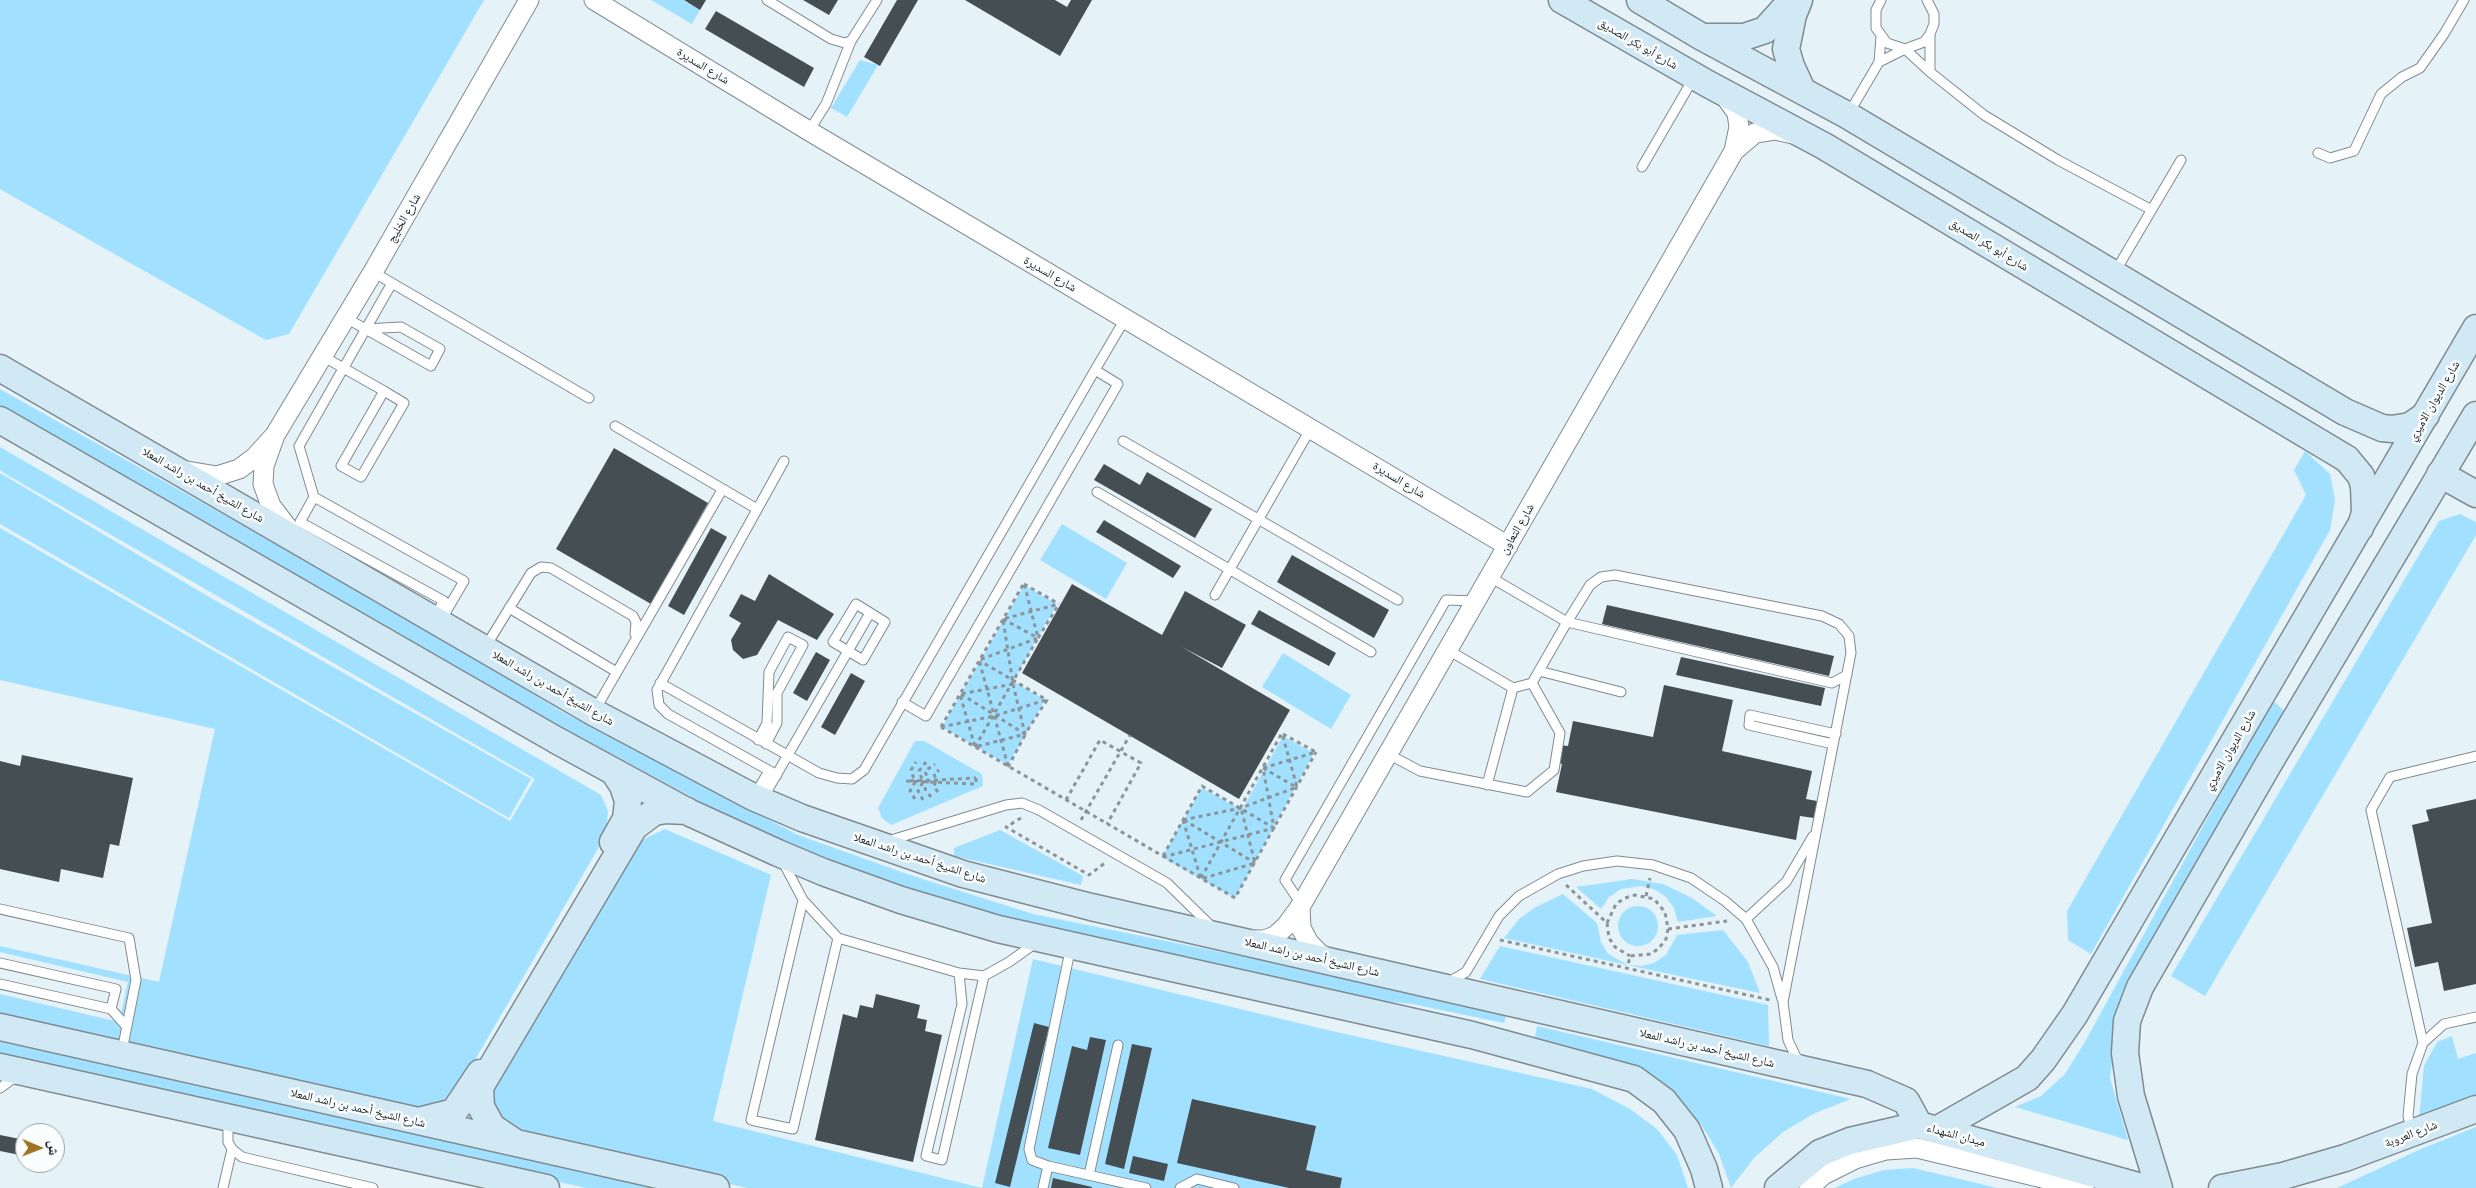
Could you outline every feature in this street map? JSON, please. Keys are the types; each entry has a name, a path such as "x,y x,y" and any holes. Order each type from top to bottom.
{"street":[{"name":"شارع الخليج","path":"172,467 217,476 239,469 254,458 275,435 324,357 529,0"},
{"name":"شارع السديرة","path":"594,0 809,131 1508,546"},
{"name":"شارع أبو بكر الصديق","path":"1562,0 1846,159 2347,459 2358,471 2364,486 2365,513 2360,528"},
{"path":"1640,0 1702,37 1847,115 2345,412 2382,428 2392,429 2410,426 2426,415"},
{"path":"1702,37 1744,37 1765,30 1792,0"},
{"path":"1799,0 1793,15 1786,50 1790,66 1802,90"},
{"name":"شارع التعاون","path":"1232,939 1264,940 1275,936 1286,926 1301,906 1734,150 1739,128 1738,113 1728,98 1702,80"},
{"name":"شارع التعاون","path":"1734,150 1755,134 1775,130 1792,134 1846,159"},
{"path":"1846,159 1930,195 2022,248 2033,249 2039,239 2020,219"},
{"name":"شارع الديوان الاميري","path":"1928,1127 2027,1078 2048,1053 2075,1014 2476,328"},
{"name":"شارع الشيخ أحمد بن راشد المعلا","path":"0,368 593,712 757,798 802,818 963,874 1091,907 1867,1084 1906,1101 1928,1127"},
{"path":"2159,1188 2131,1096 2125,1053 2127,1021 2140,986 2476,415"},
{"path":"0,420 614,772 688,812 778,853 823,872 901,900 998,929 1472,1035 1634,1079 1664,1101 1687,1130 1704,1169 1709,1188"},
{"name":"شارع الخليج","path":"275,435 264,466 263,484 271,506 299,540"},
{"path":"2440,474 2476,494"},
{"path":"416,1121 438,1118 454,1112 468,1094 626,818 628,801 623,786 614,772"},
{"path":"517,1145 492,1127 481,1107 480,1087 634,827 654,812 666,810 688,812"},
{"path":"1301,906 1301,928 1309,943 1320,954 1338,963"},
{"path":"1322,1002 1413,1012 1504,1033 1517,1029 1520,1015 1516,1004"},
{"name":"شارع الشيخ أحمد بن راشد المعلا","path":"0,1027 517,1145 716,1188"},
{"path":"0,1067 546,1188"},
{"name":"شارع العروبة","path":"2222,1188 2283,1176 2345,1158 2476,1109"},
{"name":"ميدان الشهداء","path":"1778,1188 1820,1153 1850,1140 1928,1127 2145,1188"},
{"path":"1809,1188 1823,1175 1855,1159 1886,1150 1917,1148 2084,1188"},
{"name":"شارع العروبة","path":"2315,1188 2345,1158"}],"lane":[{"path":"766,0 831,38 845,43 852,41"},
{"path":"809,131 826,104 852,41 877,0"},
{"path":"1880,0 1874,19 1881,37 1887,43 1905,49 1930,72 1984,115 2058,160 2150,209"},
{"path":"1879,62 1924,42 1934,24 1934,14 1927,0"},
{"path":"2318,153 2330,158 2354,151 2381,94 2402,77 2420,68 2444,34 2464,0"},
{"path":"1930,34 1930,72"},
{"path":"1847,115 1879,62 1881,37"},
{"path":"1642,167 1702,80"},
{"path":"2113,274 2150,209 2181,160"},
{"path":"373,272 589,398"},
{"path":"392,283 298,446 314,497 464,581 437,620"},
{"path":"346,318 431,366 440,349 401,326 365,328"},
{"path":"660,684 819,773 837,778 852,779 864,770 1125,319"},
{"path":"324,357 384,391 404,403 361,478 341,466 384,391"},
{"path":"902,702 926,716 931,708 1118,384 1095,370"},
{"path":"615,426 757,509"},
{"path":"1215,595 1311,428"},
{"path":"1123,441 1398,600"},
{"path":"773,773 662,710 657,698 660,684 784,462"},
{"path":"593,712 615,671 722,490"},
{"path":"1097,492 1229,571 1371,652"},
{"path":"314,497 300,522 444,601 437,620"},
{"path":"485,648 532,573 541,567 551,568 633,616 636,622 635,637"},
{"path":"1448,650 1513,688 1532,683 1590,585 1601,577 1615,575 1822,616 1839,624 1849,636 1852,653 1783,1002"},
{"path":"1490,577 1567,622 1832,683 1847,675"},
{"path":"1301,906 1284,880 1446,600 1476,602"},
{"path":"856,604 885,622 863,660 848,651 833,642 856,604"},
{"path":"510,608 615,671"},
{"path":"757,798 773,773 787,756 870,613"},
{"path":"788,637 802,645 776,693 777,724 762,742 768,723 769,672 788,637"},
{"path":"1539,671 1621,692"},
{"path":"1388,754 1420,771 1527,792 1554,770 1560,733 1532,683"},
{"path":"1487,785 1513,688"},
{"path":"1834,744 1749,725 1750,715 1836,734"},
{"path":"2423,1044 2371,810 2390,777 2476,756"},
{"path":"876,844 910,836 1006,805 1022,803 1167,883 1204,920 1232,939"},
{"path":"1746,919 1786,882 1816,832"},
{"path":"778,853 803,900 838,938 959,973 984,976 1009,962 1041,939"},
{"path":"1434,986 1446,983 1466,972 1499,916 1520,896 1546,880 1583,866 1617,861 1661,867 1691,878 1725,900 1746,919 1773,967 1783,1002 1788,1040 1796,1057 1819,1074"},
{"path":"803,900 751,1120 793,1129 838,938"},
{"path":"0,909 129,938 136,980 121,1055"},
{"path":"1072,946 1029,1149 1032,1160 1048,1166 1146,1188"},
{"path":"0,963 116,990 111,1009"},
{"path":"959,973 962,1004 926,1156 942,1160 984,976"},
{"path":"0,984 111,1009 127,1026"},
{"path":"2413,1134 2408,1116 2412,1074 2423,1044 2444,1024 2476,1017"},
{"path":"1089,1175 1118,1045"},
{"path":"0,1088 11,1080 35,1074"},
{"path":"223,1188 232,1149 227,1134 228,1117"},
{"path":"232,1149 242,1157 373,1188"},
{"path":"1043,1188 1048,1166"},
{"path":"1180,1188 1196,1179 1234,1188"}],"path":[{"path":"1024,583 1059,604"},
{"path":"1024,583 1038,638"},
{"path":"941,728 1024,583"},
{"path":"1003,619 1059,604"},
{"path":"974,748 1059,604"},
{"path":"1003,619 1038,638"},
{"path":"1003,619 1019,708 1026,734"},
{"path":"979,660 1038,638"},
{"path":"979,660 1046,700"},
{"path":"979,660 1008,767"},
{"path":"960,694 1014,682"},
{"path":"960,694 1026,734"},
{"path":"960,694 974,748"},
{"path":"941,728 994,716 1046,700"},
{"path":"1008,767 1046,700"},
{"path":"941,728 1236,898 1316,752"},
{"path":"1282,733 1316,752"},
{"path":"1282,733 1297,787"},
{"path":"1201,878 1282,733"},
{"path":"974,748 1026,734"},
{"path":"1075,831 1130,735"},
{"path":"1066,800 1100,740 1141,763 1107,824"},
{"path":"1263,768 1316,752"},
{"path":"915,799 910,792 915,782 911,770 916,762"},
{"path":"923,800 918,791 923,782 919,771 926,762"},
{"path":"931,797 925,789 928,780 925,771 935,764"},
{"path":"1263,768 1297,787"},
{"path":"1263,768 1274,828"},
{"path":"938,792 934,787 936,780 934,774 939,770"},
{"path":"976,778 976,784 906,781 936,780 976,778"},
{"path":"1162,857 1202,786 1274,828"},
{"path":"1183,820 1241,808 1297,787"},
{"path":"1241,808 1255,863"},
{"path":"1014,814 1022,815 1006,827 1089,875 1111,859"},
{"path":"1183,820 1255,863"},
{"path":"1183,820 1201,878"},
{"path":"1162,857 1274,828"},
{"path":"1201,878 1255,863"},
{"path":"1644,874 1651,875 1646,896"},
{"path":"1572,882 1565,885 1607,923"},
{"path":"1630,896 1646,896 1660,905 1668,920 1668,929 1666,939 1651,954 1630,956 1615,947 1609,938 1607,923 1616,904 1630,896"},
{"path":"1668,929 1730,921"},
{"path":"1496,939 1768,1000"},
{"path":"1627,969 1630,956"}],"shaded area":[{"path":"0,0 484,0 289,334 266,340 0,189"},
{"path":"651,0 683,0 700,10 692,24"},
{"path":"860,60 878,65 847,117 831,108"},
{"path":"0,389 430,631 564,713 798,835 910,875 1033,914 1349,978 1507,1014 1504,1023 1412,1004 1329,995 1024,928 794,852 554,723 0,411"},
{"path":"0,447 601,795 608,811 606,835 451,1101 415,1115 0,1021 0,994 119,1022 128,982 0,952 0,946 159,982 215,729 0,680 0,528 510,821 535,779 9,476 0,470"},
{"path":"2305,451 2330,474 2335,500 2330,530 2091,954 2068,940 2067,911 2306,495 2294,470"},
{"path":"0,473 204,594 531,779 509,818 0,524"},
{"path":"2460,514 2476,522 2476,535 2205,996 2171,976 2439,521"},
{"path":"1062,524 1127,563 1106,599 1040,560"},
{"path":"1024,585 1057,604 1013,681 1045,700 1008,765 942,727"},
{"path":"1283,653 1351,695 1331,729 1262,687"},
{"path":"2272,700 2286,712 2118,1012 2110,1078 2128,1140 2015,1107 2041,1096 2065,1074 2086,1040"},
{"path":"1283,736 1314,753 1235,898 1162,857 1202,788 1242,810"},
{"path":"915,741 924,741 982,774 983,786 891,825 882,818 878,808"},
{"path":"665,829 771,875 713,1121 982,1188 748,1188 500,1135 489,1093 642,840"},
{"path":"1000,830 1083,876 1081,885 954,856 954,848"},
{"path":"1632,879 1663,884 1692,898 1717,916 1678,922 1674,908 1666,897 1654,889 1641,886 1621,889 1609,897 1601,909 1576,887"},
{"path":"1563,894 1597,923 1601,942 1608,954 1628,965 1641,966 1654,963 1666,955 1677,935 1723,930 1748,962 1760,993 1627,965 1504,938 1519,919 1536,907"},
{"path":"1642,906 1649,909 1655,915 1658,926 1657,934 1649,943 1642,946 1634,946 1627,943 1619,934 1618,922 1621,915 1630,907"},
{"path":"1500,946 1768,1005 1769,1046 1480,979"},
{"path":"1033,959 1323,1029 1592,1089 1630,1109 1657,1129 1677,1155 1688,1188 982,1188"},
{"path":"1537,1026 1851,1099 1815,1113 1783,1132 1754,1158 1731,1188 1719,1154 1701,1124 1676,1098 1533,1046"},
{"path":"0,1036 664,1188 586,1188 0,1057"},
{"path":"2452,1036 2458,1059 2476,1053 2476,1096 2419,1119 2424,1066 2437,1042"},
{"path":"2476,1127 2476,1188 2337,1188 2421,1149"},
{"path":"1913,1168 1997,1188 1835,1188 1854,1179 1884,1170"}],"building":[{"path":"684,0 706,0 700,10"},
{"path":"803,0 838,0 829,15"},
{"path":"897,0 918,0 880,66 864,57"},
{"path":"965,0 1055,0 1067,7 1071,0 1092,0 1060,56"},
{"path":"716,11 814,68 804,87 705,29"},
{"path":"614,448 708,503 651,604 556,549"},
{"path":"1104,464 1140,485 1147,472 1212,509 1195,538 1094,480"},
{"path":"1104,520 1181,566 1173,578 1096,532"},
{"path":"711,528 727,537 684,615 668,606"},
{"path":"1292,555 1389,610 1374,638 1277,582"},
{"path":"769,574 834,614 817,640 778,620 757,655 743,659 733,650 731,640 741,623 729,616 741,594 755,601"},
{"path":"1072,584 1162,635 1185,591 1246,625 1222,668 1182,647 1290,710 1239,799 1022,673"},
{"path":"1607,605 1834,656 1829,676 1602,624"},
{"path":"1259,610 1336,653 1329,666 1251,624"},
{"path":"816,652 830,660 807,701 793,693"},
{"path":"1681,657 1825,688 1821,706 1676,675"},
{"path":"851,673 865,681 835,735 821,727"},
{"path":"1664,685 1733,700 1722,751 1812,771 1806,799 1817,801 1814,818 1800,816 1796,840 1556,792 1562,764 1556,762 1560,745 1568,746 1573,721 1653,737"},
{"path":"22,755 133,778 119,846 110,844 103,878 61,869 59,882 0,869 0,761 20,766"},
{"path":"2476,799 2476,984 2444,991 2438,962 2415,967 2407,928 2432,923 2412,825 2429,821 2426,810"},
{"path":"876,994 920,1005 917,1018 927,1020 925,1031 942,1035 913,1162 815,1140 843,1014 857,1018 860,1005 873,1008"},
{"path":"1034,1023 1049,1027 1010,1187 995,1183"},
{"path":"1090,1037 1106,1040 1080,1155 1048,1148 1072,1046 1087,1050"},
{"path":"1132,1044 1152,1048 1124,1169 1105,1164"},
{"path":"1192,1099 1316,1126 1306,1170 1342,1178 1340,1188 1289,1188 1177,1163"},
{"path":"0,1135 15,1138 15,1154 0,1151"},
{"path":"1133,1156 1168,1164 1164,1181 1129,1173"},
{"path":"1053,1178 1092,1187 1092,1188 1051,1188"}]}
